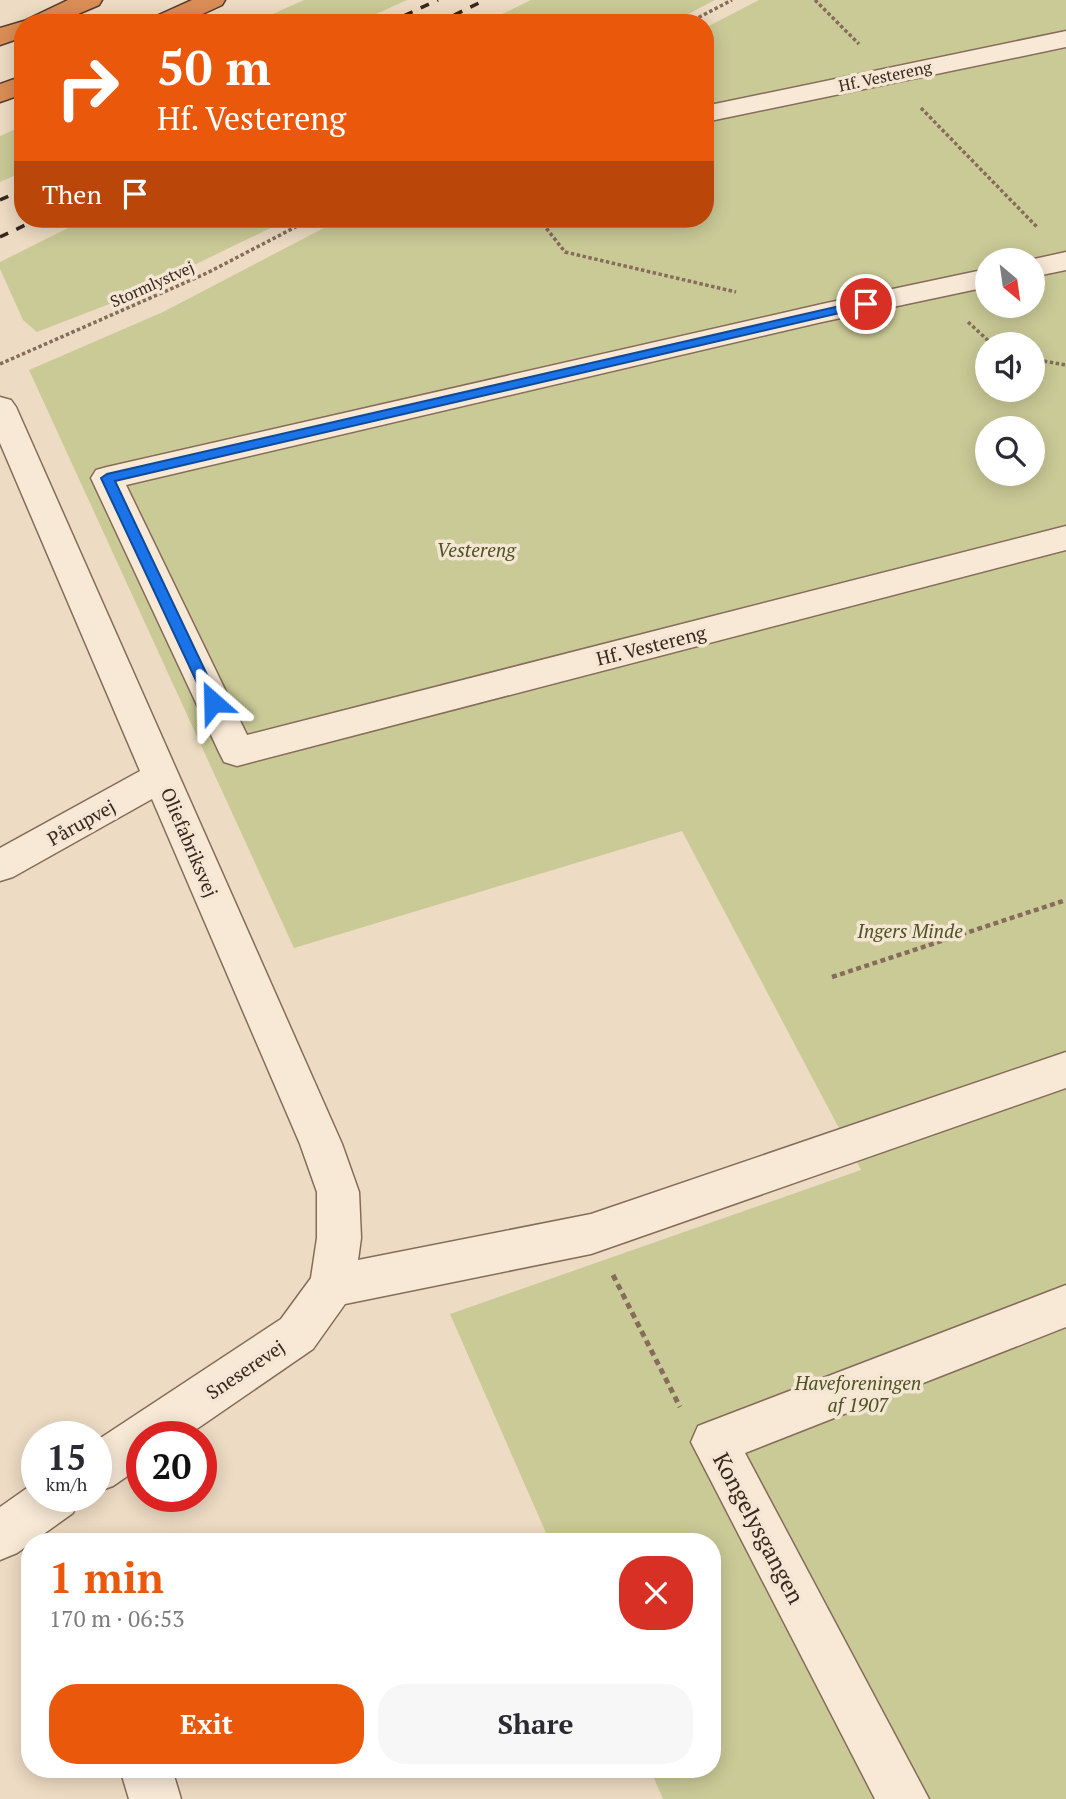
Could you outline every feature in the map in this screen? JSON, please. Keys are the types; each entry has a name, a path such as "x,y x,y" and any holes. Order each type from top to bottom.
{"highway":[{"path":"57,14 90,0"},
{"path":"181,14 213,0"}],"street":[{"name":"Hf. Vestereng","path":"714,112 1066,39"},
{"path":"1045,265 1066,261"},
{"name":"Hf. Vestereng","path":"975,281 822,313 107,478 237,752 1066,538"},
{"name":"Oliefabriksvej","path":"0,407 316,1132 338,1192 339,1238 332,1286"},
{"name":"Pårupvej","path":"0,866 161,777"},
{"path":"332,1286 591,1234 1066,1070"},
{"name":"Sneserevej","path":"168,1421 297,1334 332,1286"},
{"name":"Kongelysgangen","path":"903,1799 714,1441 1066,1306"},
{"path":"0,1536 34,1512"},
{"path":"149,1778 155,1799"}],"path":[{"path":"705,14 732,0"},
{"path":"815,0 1038,228"},
{"name":"Stormlystvej","path":"0,365 207,273 294,228"},
{"path":"546,228 565,251 741,293"},
{"path":"1045,361 1066,365"},
{"path":"832,977 1066,900"},
{"path":"591,1234 692,1429 714,1441"}],"green space":[{"path":"304,0 407,0 376,14 273,14"},
{"path":"531,0 715,0 688,14 502,14"},
{"name":"Vestereng","path":"759,0 1066,0 1066,1799 663,1799 654,1778 721,1778 721,1533 546,1533 450,1314 861,1170 682,831 294,948 29,370 163,312 324,228 714,228 714,23"},
{"path":"14,130 14,176 0,182 0,136"},
{"path":"68,228 270,228 130,296 37,332 23,320 0,269 0,262"}],"railway":[{"path":"408,14 438,0"},
{"path":"456,14 485,0"},
{"path":"0,200 14,194"},
{"path":"0,237 19,228"}],"route":[{"path":"213,702 107,478 866,304"}],"park label":[{"name":"Ingers Minde","path":"910,930"},
{"name":"Haveforeningen af 1907","path":"858,1393"}]}
